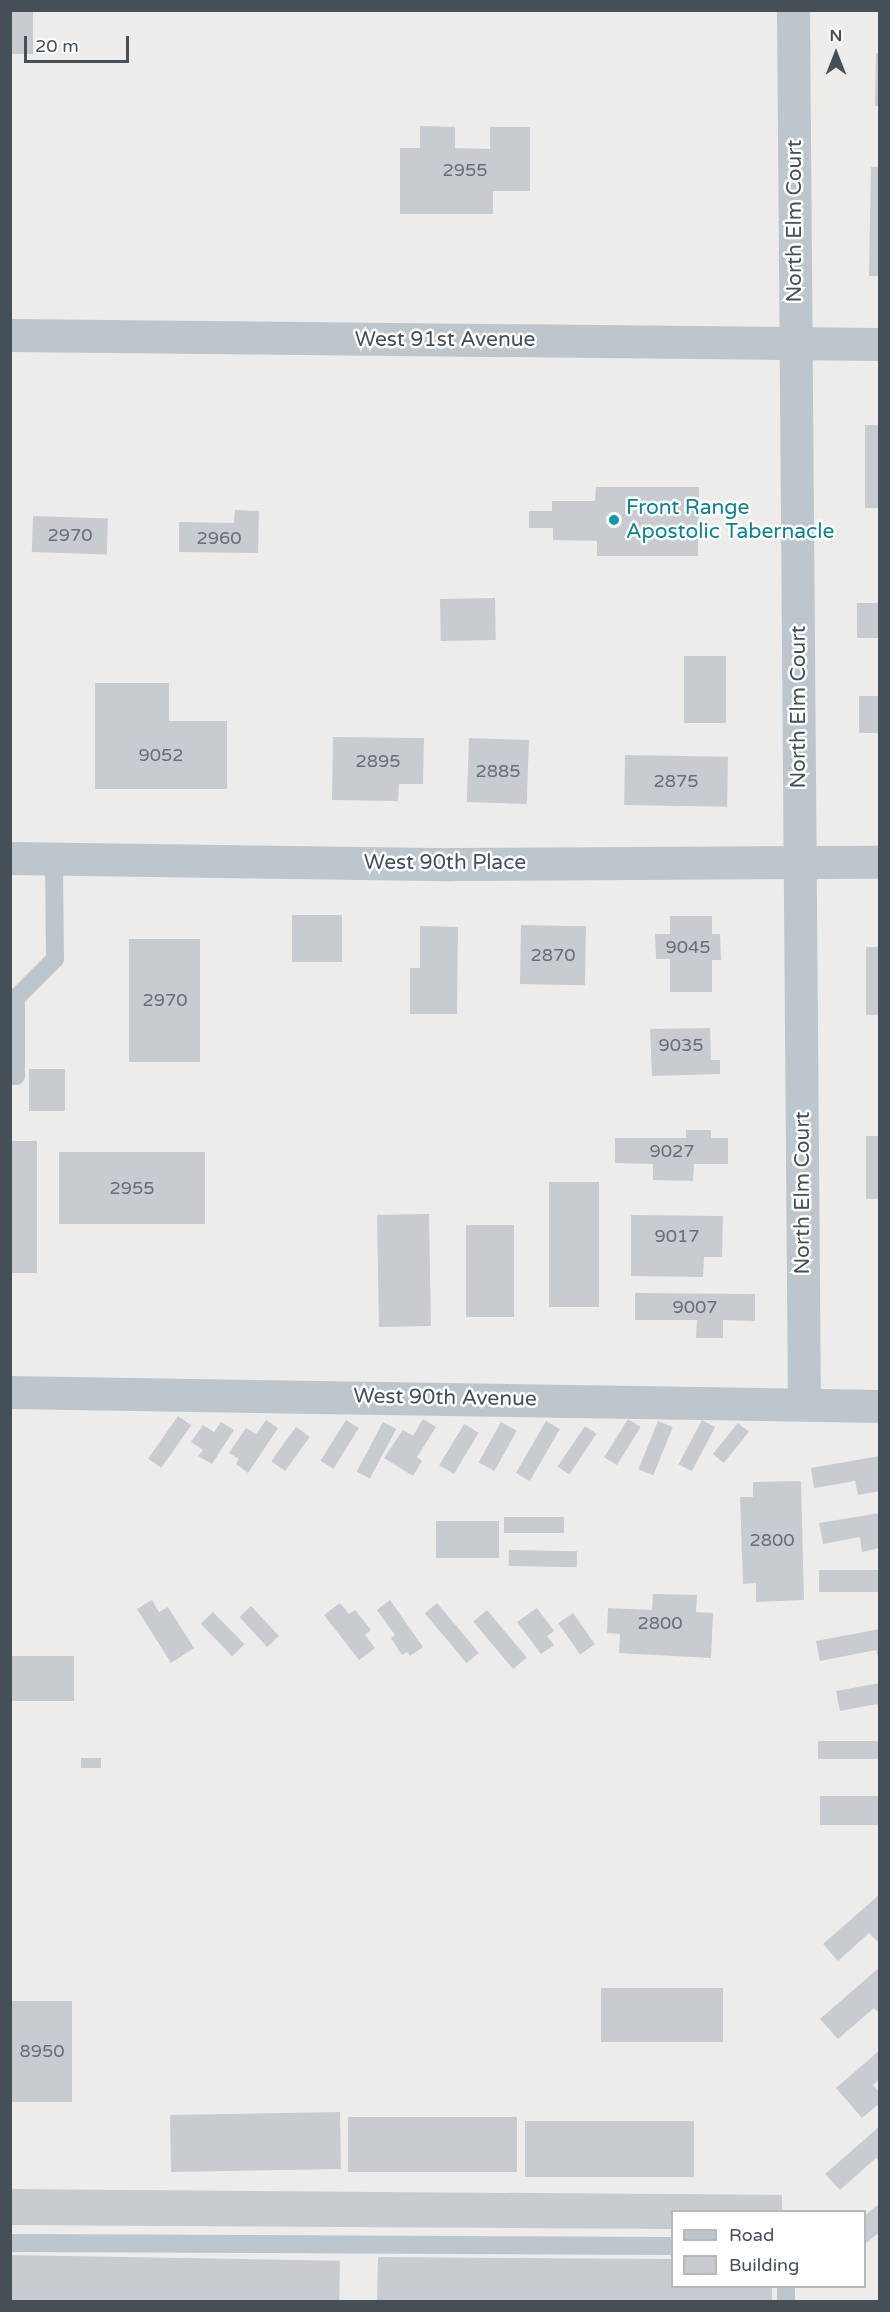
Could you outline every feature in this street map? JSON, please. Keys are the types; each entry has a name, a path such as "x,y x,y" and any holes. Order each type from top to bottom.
{"street":[{"name":"North Elm Court","path":"793,10 804,1403"},
{"name":"West 91st Avenue","path":"10,335 879,344"},
{"name":"West 90th Place","path":"10,858 451,864 879,861"},
{"name":"West 90th Avenue","path":"10,1392 879,1406"}],"lane":[{"path":"10,1076 16,1076 16,998 55,959 54,859"},
{"path":"10,2243 671,2246"}],"building":[{"path":"10,10 33,10 33,54 10,54"},
{"path":"876,53 880,53 880,106 875,106"},
{"path":"420,126 455,127 455,148 490,149 490,127 530,127 530,191 493,191 493,214 400,214 400,148 420,148"},
{"path":"871,167 880,167 880,276 869,276"},
{"path":"865,425 880,425 880,508 865,508"},
{"name":"Front Range Apostolic Tabernacle","path":"596,487 699,487 698,556 597,556 597,541 553,540 553,528 529,528 529,511 552,511 552,501 595,501"},
{"path":"235,510 259,511 258,553 179,552 179,522 234,523"},
{"path":"33,516 108,519 107,555 32,552"},
{"path":"495,598 496,640 441,641 440,599"},
{"path":"857,603 880,603 880,638 857,638"},
{"path":"684,656 726,656 726,723 684,723"},
{"path":"95,683 169,683 169,721 227,721 227,789 95,789"},
{"path":"859,696 880,696 880,733 859,733"},
{"path":"333,737 424,738 423,784 399,784 398,801 332,800"},
{"path":"469,738 529,740 527,804 467,802"},
{"path":"625,755 728,757 727,807 624,805"},
{"path":"292,915 342,915 342,962 292,962"},
{"path":"670,916 712,916 712,934 720,934 721,960 712,960 712,992 670,992 670,959 656,959 655,934 670,934"},
{"path":"521,925 586,926 585,985 520,984"},
{"path":"420,926 458,927 457,1014 410,1014 410,968 420,968"},
{"path":"129,939 200,939 200,1062 129,1062"},
{"path":"866,947 880,947 880,1015 866,1015"},
{"path":"710,1028 711,1060 720,1060 720,1074 652,1076 650,1029"},
{"path":"29,1069 65,1069 65,1111 29,1111"},
{"path":"686,1130 711,1130 711,1138 728,1138 728,1164 694,1164 693,1181 653,1180 653,1164 615,1163 615,1138 686,1138"},
{"path":"866,1136 880,1136 880,1199 866,1199"},
{"path":"10,1141 37,1141 37,1273 10,1273"},
{"path":"59,1152 205,1152 205,1224 59,1224"},
{"path":"549,1182 599,1182 599,1307 549,1307"},
{"path":"429,1214 431,1326 379,1327 377,1215"},
{"path":"631,1215 723,1216 722,1257 704,1257 703,1277 631,1276"},
{"path":"466,1225 514,1225 514,1317 466,1317"},
{"path":"635,1293 755,1294 755,1321 723,1320 723,1338 696,1338 697,1320 635,1320"},
{"path":"178,1416 191,1425 161,1468 148,1459"},
{"path":"423,1419 436,1427 417,1457 422,1461 413,1476 384,1458 403,1430 413,1436"},
{"path":"628,1419 641,1427 617,1465 604,1457"},
{"path":"266,1420 278,1428 248,1473 236,1464 239,1459 229,1453 246,1428 256,1434"},
{"path":"346,1420 359,1428 333,1469 321,1461"},
{"path":"702,1420 715,1427 692,1471 679,1464"},
{"path":"546,1421 560,1429 530,1481 516,1473"},
{"path":"658,1421 673,1427 653,1475 639,1469"},
{"path":"221,1422 234,1430 212,1464 198,1456 203,1450 191,1442 203,1425 214,1432"},
{"path":"383,1422 396,1429 370,1478 357,1471"},
{"path":"501,1422 517,1431 494,1471 479,1462"},
{"path":"738,1423 749,1432 724,1463 713,1454"},
{"path":"464,1424 479,1433 454,1474 439,1465"},
{"path":"585,1426 597,1434 569,1474 558,1467"},
{"path":"296,1427 310,1437 285,1471 271,1461"},
{"path":"880,1456 880,1491 858,1495 855,1481 814,1488 811,1468"},
{"path":"801,1481 804,1600 756,1602 756,1583 743,1584 740,1497 753,1497 753,1482"},
{"path":"880,1513 880,1548 862,1552 860,1537 823,1544 819,1523"},
{"path":"504,1517 564,1517 564,1533 504,1533"},
{"path":"436,1521 499,1521 499,1558 436,1558"},
{"path":"509,1550 577,1551 577,1567 509,1566"},
{"path":"819,1570 880,1570 880,1592 819,1592"},
{"path":"653,1594 697,1595 696,1612 713,1613 711,1658 619,1653 620,1634 607,1633 608,1608 652,1610"},
{"path":"152,1600 159,1612 168,1607 194,1648 171,1663 137,1609"},
{"path":"390,1600 423,1647 410,1656 407,1652 402,1655 391,1638 395,1635 377,1610"},
{"path":"340,1603 349,1614 355,1610 371,1630 365,1635 375,1648 359,1660 324,1615"},
{"path":"437,1603 479,1653 467,1663 425,1613"},
{"path":"251,1606 279,1636 267,1647 239,1617"},
{"path":"537,1608 554,1631 547,1636 554,1645 541,1654 517,1622"},
{"path":"487,1610 527,1657 513,1669 473,1622"},
{"path":"213,1612 244,1644 232,1656 201,1624"},
{"path":"573,1613 595,1644 580,1654 558,1623"},
{"path":"880,1629 880,1664 876,1650 820,1661 816,1641"},
{"path":"10,1656 74,1656 74,1701 10,1701"},
{"path":"880,1683 880,1713 877,1704 840,1711 836,1691"},
{"path":"818,1741 880,1741 880,1759 818,1759"},
{"path":"81,1758 101,1758 101,1768 81,1768"},
{"path":"820,1796 880,1796 880,1825 820,1825"},
{"path":"880,1894 880,1944 869,1933 838,1961 823,1944"},
{"path":"880,1967 880,2014 874,2008 838,2039 820,2019"},
{"path":"601,1988 723,1988 723,2042 601,2042"},
{"path":"10,2001 72,2001 72,2102 10,2102"},
{"path":"880,2050 880,2079 873,2085 880,2093 880,2103 862,2118 836,2088"},
{"path":"340,2112 341,2169 171,2172 170,2115"},
{"path":"348,2117 517,2117 517,2172 348,2172"},
{"path":"525,2121 694,2121 694,2177 525,2177"},
{"path":"880,2126 880,2162 876,2158 840,2190 825,2174"},
{"path":"10,2189 782,2195 782,2210 671,2210 671,2229 10,2225"},
{"path":"880,2203 880,2237 877,2234 866,2243 866,2214"},
{"path":"10,2255 340,2261 339,2302 10,2301"},
{"path":"378,2257 671,2259 671,2288 772,2288 772,2302 377,2302"}],"place":[{"name":"Front Range Apostolic Tabernacle","path":"614,520"}]}
